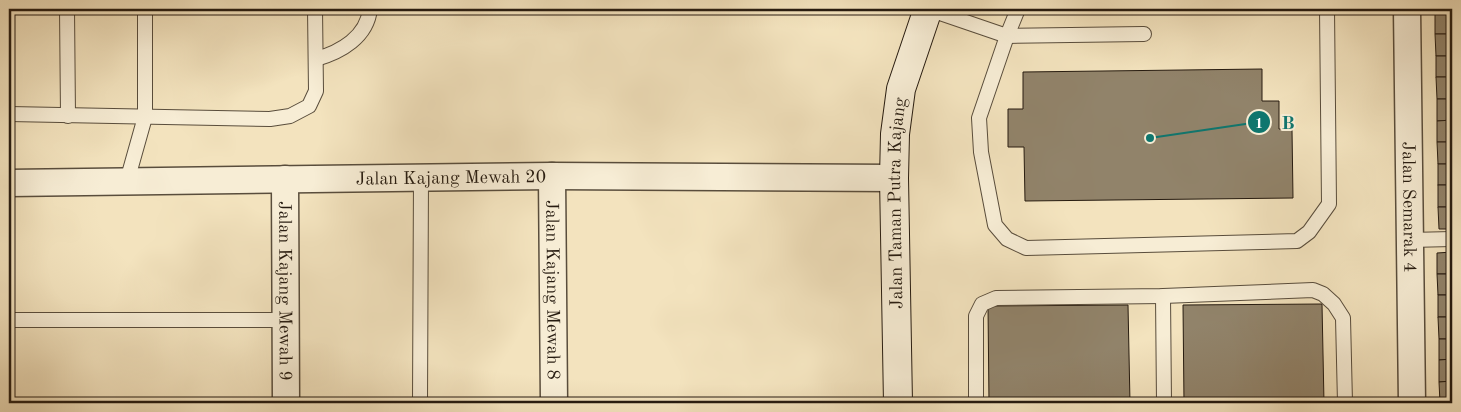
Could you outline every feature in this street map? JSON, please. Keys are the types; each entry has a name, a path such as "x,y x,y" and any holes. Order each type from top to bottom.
{"street":[{"name":"Jalan Taman Putra Kajang","path":"898,403 895,134 901,89 928,9"},
{"name":"Jalan Semarak 4","path":"1407,9 1412,403"},
{"name":"Jalan Kajang Mewah 20","path":"9,182 552,176 894,178"},
{"name":"Jalan Kajang Mewah 8","path":"552,176 554,403"},
{"name":"Jalan Kajang Mewah 9","path":"285,179 286,403"}],"lane":[{"path":"67,9 68,116"},
{"path":"127,181 145,117 145,9"},
{"path":"9,114 270,119 290,116 309,106 316,91 315,9"},
{"path":"316,59 332,55 348,46 361,31 369,16 370,9"},
{"path":"928,9 1007,36 1144,34"},
{"path":"1018,9 979,118 981,152 995,226 1007,239 1026,248 1297,241 1309,232 1329,204 1327,9"},
{"path":"420,403 421,178"},
{"path":"1410,240 1452,239"},
{"path":"976,403 976,316 982,304 996,298 1163,296 1313,290 1323,294 1334,304 1342,318 1345,403"},
{"path":"1163,296 1164,403"},
{"path":"9,320 286,320"}],"building":[{"path":"1171,9 1299,9 1299,10 1171,12"},
{"path":"1435,9 1452,9 1452,12 1435,13"},
{"path":"1452,12 1452,34 1435,34 1435,13"},
{"path":"1435,34 1452,34 1452,56 1436,56"},
{"path":"1436,56 1452,56 1452,77 1436,77"},
{"path":"1262,69 1262,101 1279,101 1279,129 1292,130 1293,198 1025,201 1024,147 1008,147 1008,109 1023,109 1023,72"},
{"path":"1436,77 1452,77 1452,99 1437,99"},
{"path":"1437,99 1452,99 1452,120 1437,121"},
{"path":"1452,120 1452,142 1437,142 1437,121"},
{"path":"1437,142 1452,142 1452,164 1438,164"},
{"path":"1438,164 1452,164 1452,185 1438,185"},
{"path":"1438,185 1452,185 1452,207 1438,207"},
{"path":"1438,207 1452,207 1452,229 1439,229"},
{"path":"1452,252 1452,274 1437,274 1437,253"},
{"path":"1437,274 1452,274 1452,295 1438,295"},
{"path":"1438,295 1452,295 1452,317 1438,317"},
{"path":"1322,304 1324,403 1184,403 1183,305"},
{"path":"1128,305 1130,403 989,403 988,306"},
{"path":"1438,317 1452,317 1452,339 1439,339"},
{"path":"1439,339 1452,339 1452,359 1439,360"},
{"path":"1452,359 1452,381 1439,382 1439,360"},
{"path":"1452,381 1452,403 1440,403 1439,382"}],"place":[{"name":"B","path":"1150,138"}]}
